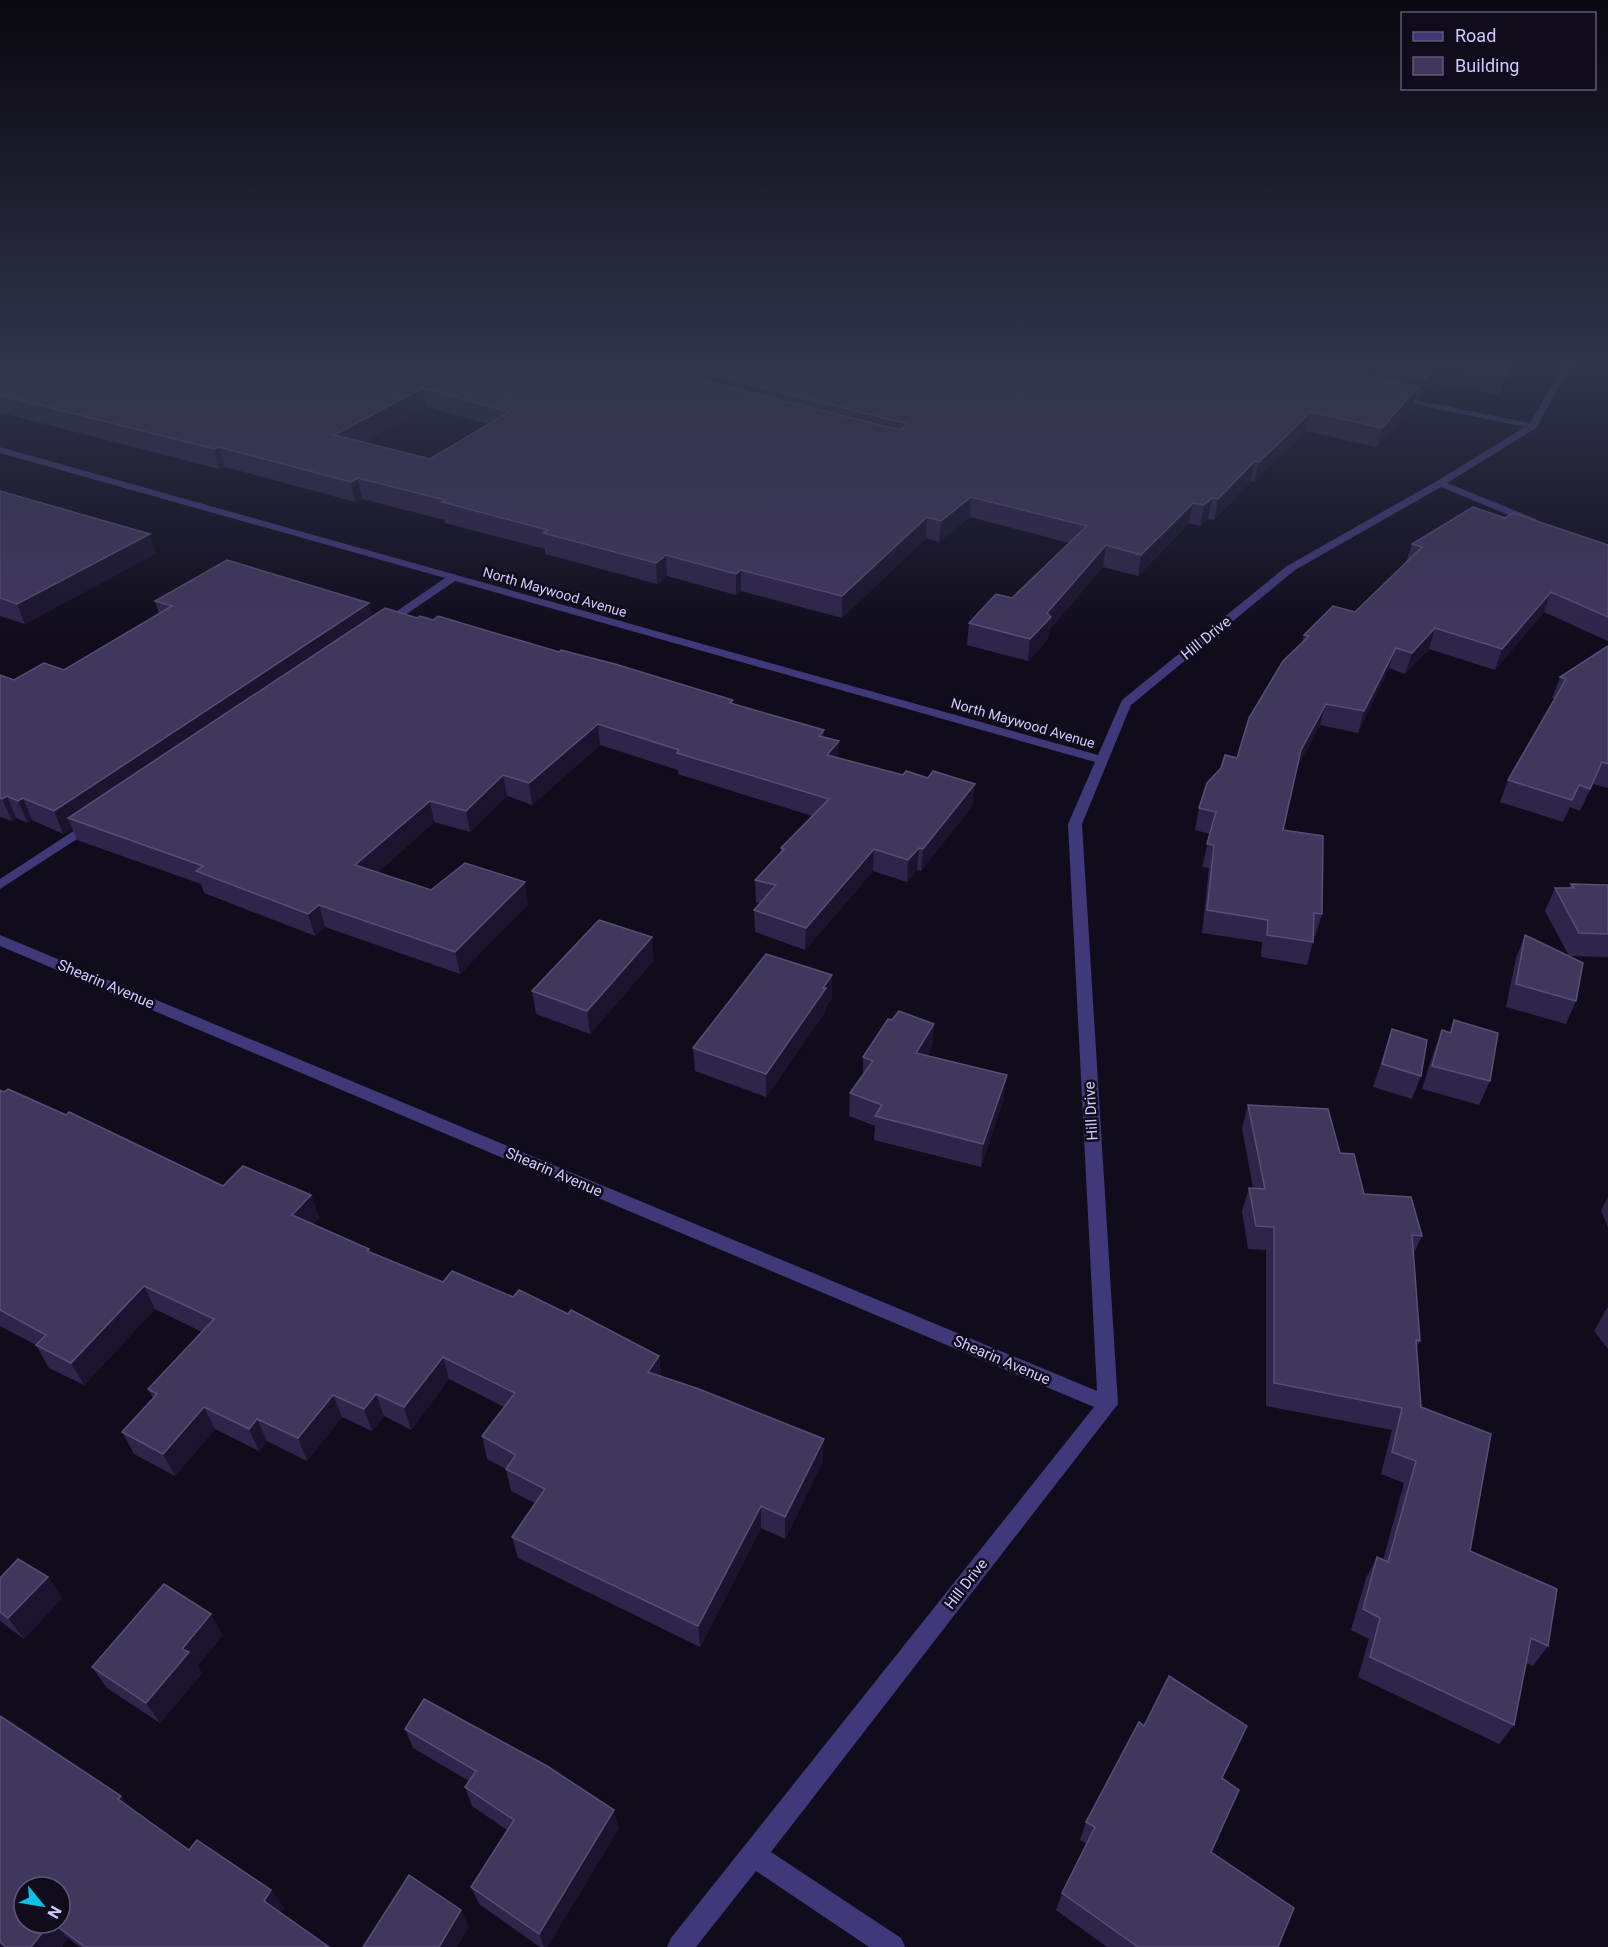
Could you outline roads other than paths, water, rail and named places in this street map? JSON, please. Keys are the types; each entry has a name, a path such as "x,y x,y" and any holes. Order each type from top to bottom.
{"street":[{"name":"North Maywood Avenue","path":"17,455 451,579 1102,760"},
{"name":"Hill Drive","path":"680,1947 1108,1404 1075,824 1126,703 1291,568 1486,455"},
{"path":"1440,483 1545,526"},
{"path":"372,632 451,579"},
{"path":"0,885 108,812"},
{"name":"Shearin Avenue","path":"0,940 1108,1404"},
{"path":"754,1855 892,1947"}]}
